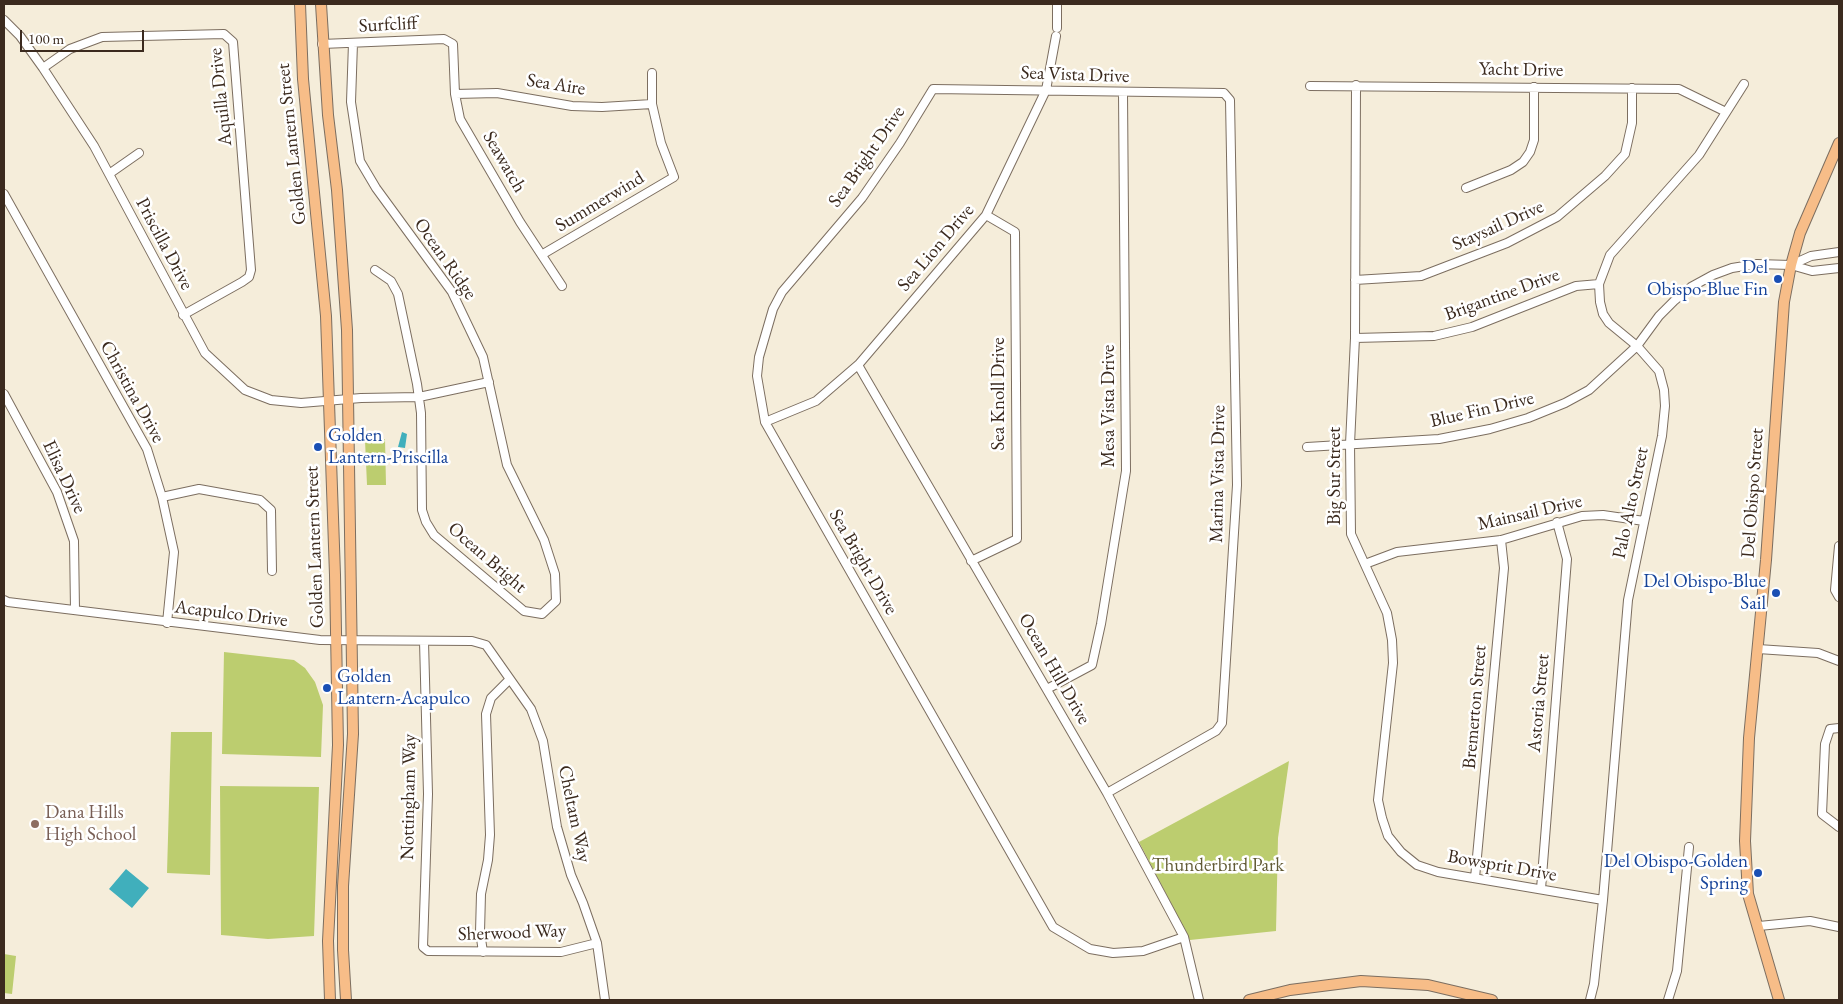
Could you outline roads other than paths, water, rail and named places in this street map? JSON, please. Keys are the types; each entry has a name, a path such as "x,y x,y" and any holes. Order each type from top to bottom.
{"main road":[{"name":"Golden Lantern Street","path":"300,4 303,78 326,316 336,641 337,762 328,941 330,1000"},
{"name":"Golden Lantern Street","path":"321,4 322,44 344,278 348,399 352,773 343,895 343,950 346,1000"},
{"name":"Del Obispo Street","path":"1779,1000 1759,926 1748,894 1745,841 1749,738 1758,649 1781,329 1791,265 1809,210 1839,143"},
{"path":"1249,1000 1290,990 1361,981 1428,986 1492,1000"}],"street":[{"name":"Sea Lion Drive","path":"765,422 816,401 858,365 986,215 1046,90 1056,32 1057,4"},
{"name":"Priscilla Drive","path":"4,20 20,36 43,68 94,146 205,353 245,390 271,400 301,403 348,399 419,398 490,382"},
{"name":"Aquilla Drive","path":"43,68 70,48 102,37 205,34 224,34 230,36 235,47 252,260 249,277 184,315"},
{"name":"Surfcliff","path":"322,44 444,39 454,44"},
{"name":"Ocean Ridge","path":"353,44 351,102 357,150 363,168 452,292 481,350 490,382 507,465 550,556 557,588 556,601 553,606"},
{"name":"Seawatch","path":"454,44 455,94 460,119 520,222 543,254 562,286"},
{"path":"652,73 652,104"},
{"name":"Palo Alto Street","path":"1590,1000 1594,984 1603,900 1628,600 1662,436 1664,398 1658,371 1637,346 1609,323 1603,314 1599,284 1610,255 1699,155 1744,84"},
{"name":"Big Sur Street","path":"1356,85 1356,338 1350,444 1351,534 1387,613 1392,640 1393,663 1378,800 1388,836 1401,852"},
{"name":"Yacht Drive","path":"1310,86 1678,89 1726,112"},
{"name":"Sea Vista Drive","path":"927,94 933,89 940,87 1123,93 1224,93"},
{"path":"1466,188 1511,170 1523,162 1530,152 1534,140 1534,87"},
{"name":"Staysail Drive","path":"1356,280 1422,276 1507,243 1557,217 1605,176 1625,154 1632,123 1632,88"},
{"name":"Sea Aire","path":"455,94 497,93 572,106 602,107 652,104"},
{"name":"Mesa Vista Drive","path":"1047,689 1092,665 1101,624 1126,471 1123,93"},
{"name":"Marina Vista Drive","path":"1108,793 1216,731 1222,722 1237,485 1232,110 1230,100 1224,93"},
{"name":"Sea Bright Drive","path":"927,94 900,143 862,198 782,292 773,309 759,357 757,376 765,422 1053,927 1090,950 1113,953 1143,951 1184,937"},
{"name":"Summerwind","path":"543,254 674,177 661,143 652,104"},
{"path":"109,174 139,153"},
{"name":"Christina Drive","path":"4,194 147,450 162,497 174,552 167,623"},
{"name":"Sea Knoll Drive","path":"971,561 1017,539 1015,232 986,215"},
{"name":"Blue Fin Drive","path":"1791,265 1811,256 1839,252"},
{"name":"Blue Fin Drive","path":"1307,447 1447,438 1528,418 1565,403 1589,390 1637,346 1666,307 1704,280 1727,270 1750,265 1791,265 1812,272 1839,268"},
{"name":"Ocean Bright","path":"375,270 391,281 398,294 419,398 422,510 426,522 434,535 524,611 542,614 553,606"},
{"name":"Brigantine Drive","path":"1356,338 1434,336 1472,327 1576,286 1599,284"},
{"name":"Ocean Hill Drive","path":"858,365 1108,793 1184,937 1199,1000"},
{"name":"Elisa Drive","path":"4,394 57,492 74,541 75,610"},
{"path":"162,497 199,489 260,500 271,510 272,571"},
{"name":"Mainsail Drive","path":"1365,564 1398,552 1501,540 1582,516 1603,514 1644,521"},
{"name":"Astoria Street","path":"1541,889 1567,559 1557,522"},
{"name":"Bremerton Street","path":"1475,878 1504,568 1501,540"},
{"path":"1839,546 1836,590 1839,597"},
{"name":"Acapulco Drive","path":"4,600 167,623 336,641 472,641 486,645"},
{"name":"Nottingham Way","path":"424,641 428,794 422,942 423,947 428,951"},
{"name":"Cheltam Way","path":"486,645 508,680 531,709 543,741 557,827 571,875 584,902 597,943 605,1000"},
{"path":"1758,649 1818,653 1839,661"},
{"path":"483,952 480,932 481,894 488,860 490,835 486,714 491,698 508,680"},
{"path":"1837,826 1822,814 1825,744 1830,729 1839,728"},
{"path":"1668,1000 1677,971 1689,847"},
{"name":"Bowsprit Drive","path":"1401,852 1417,865 1438,872 1603,900"},
{"path":"1759,926 1810,921 1839,928"},
{"name":"Sherwood Way","path":"428,951 561,952 597,943"}],"water":[{"path":"402,432 407,434 405,448 398,447"},
{"path":"126,869 149,888 132,908 109,889"}],"place":[{"name":"Del Obispo-Blue Fin","path":"1778,279"},
{"name":"Golden Lantern-Priscilla","path":"318,447"},
{"name":"Del Obispo-Blue Sail","path":"1776,593"},
{"name":"Golden Lantern-Acapulco","path":"327,688"},
{"name":"Dana Hills High School","path":"35,824"},
{"name":"Del Obispo-Golden Spring","path":"1758,873"}],"park label":[{"name":"Thunderbird Park","path":"1218,866"}]}
